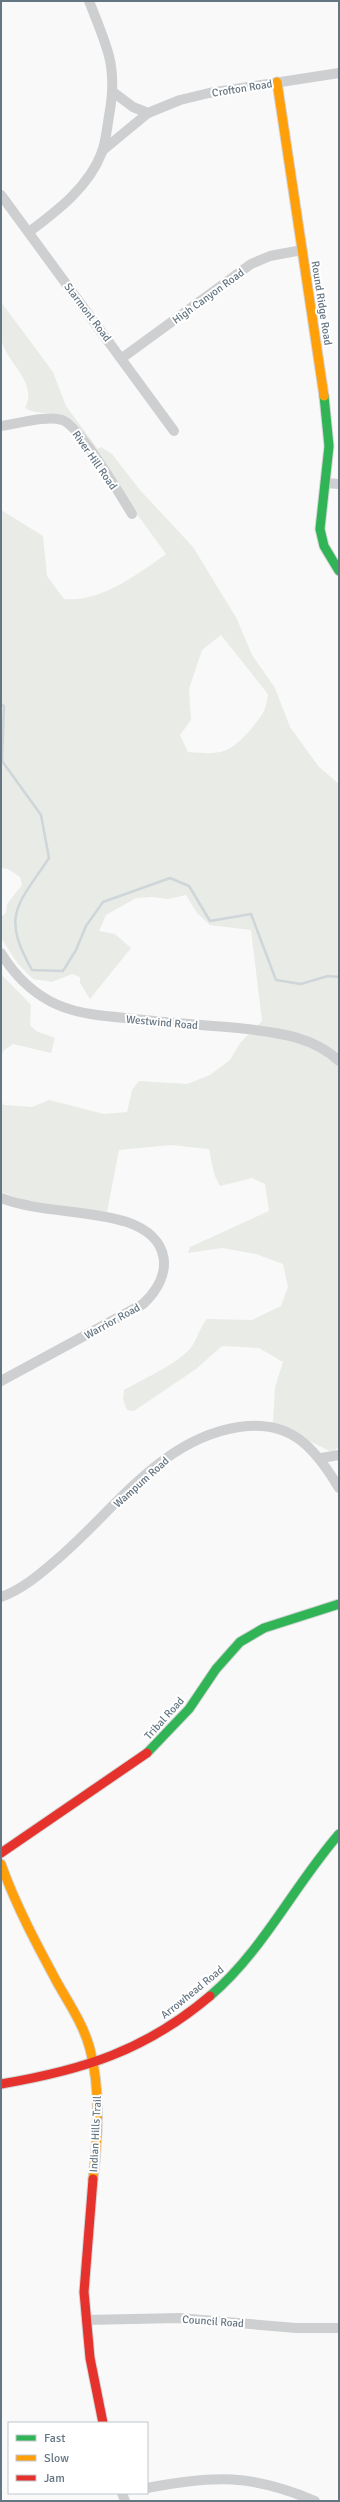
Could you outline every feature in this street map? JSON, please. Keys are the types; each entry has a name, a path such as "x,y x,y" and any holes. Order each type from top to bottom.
{"street":[{"path":"29,232 65,204 91,171 102,150 113,92 109,56 89,1"},
{"name":"Crofton Road","path":"102,150 148,113 195,96 339,73"},
{"name":"Round Ridge Road","path":"277,82 328,420 329,446 320,529 324,546 339,571"},
{"path":"113,92 133,106 148,113"},
{"name":"Starmont Road","path":"1,195 174,430"},
{"name":"High Canyon Road","path":"122,358 251,264 270,256 302,250"},
{"name":"River Hill Road","path":"1,426 55,418 68,422 100,464 132,514"},
{"path":"325,482 339,484"},
{"name":"Westwind Road","path":"1,953 16,974 34,991 72,1010 109,1016 280,1034 321,1047 339,1061"},
{"name":"Warrior Road","path":"1,1198 32,1207 128,1223 154,1240 163,1253 166,1263 159,1286 143,1304 1,1381"},
{"name":"Wampum Road","path":"1,1596 19,1588 48,1568 74,1546 152,1469 173,1453 199,1439 230,1428 252,1426 270,1427 300,1440 321,1458 339,1488"},
{"path":"321,1458 339,1455"},
{"name":"Tribal Road","path":"1,1853 130,1767 155,1747 189,1709 216,1669 240,1642 264,1628 339,1604"},
{"name":"Arrowhead Road","path":"1,2084 93,2064 141,2042 178,2021 238,1970 253,1953 339,1834"},
{"name":"Indian Hills Trail","path":"1,1864 32,1934 83,2031 93,2064 98,2116 84,2291 88,2356 103,2422"},
{"name":"Council Road","path":"86,2320 179,2318 296,2328 339,2328"},
{"path":"148,2488 187,2480 238,2479 283,2488 315,2501"}],"shaded area":[{"path":"1,302 53,372 66,406 98,449 101,447 112,454 140,490 193,547 237,619 252,655 275,688 290,727 319,767 339,784 339,1447 332,1452 273,1424 275,1387 283,1362 259,1348 222,1346 196,1369 134,1411 127,1410 123,1399 124,1390 161,1370 186,1352 192,1346 207,1319 252,1320 281,1306 288,1287 283,1264 256,1254 222,1248 188,1253 190,1247 269,1211 265,1184 252,1178 220,1186 214,1174 209,1149 171,1145 119,1150 107,1212 27,1201 1,1192 1,1101 4,1105 32,1107 49,1100 104,1114 127,1112 132,1090 139,1081 187,1084 210,1075 230,1060 240,1043 262,1021 251,930 210,925 197,913 186,895 168,899 152,897 136,898 106,915 99,931 115,934 131,948 90,999 80,983 80,977 72,974 52,982 33,979 18,964 1,938 1,917 6,913 7,904 22,885 20,877 8,869 1,868 1,510 43,536 47,576 64,599 78,599 105,592 131,578 166,554 66,417 56,414 35,412 25,408 28,399 28,390 21,374 10,358 2,342","holes":["221,635 268,694 265,709 261,717 237,744 217,753 188,752 180,735 191,720 189,689 202,650"]},
{"path":"1,974 31,1005 30,1025 36,1031 55,1038 51,1053 13,1044 3,1051 1,1060"}],"waterway":[{"path":"1,704 4,706 2,761 41,815 49,858 21,900 15,923 17,936 32,970 63,971 76,950 86,926 103,902 170,878 189,886 210,921 251,914 276,980 301,984 328,976 339,977"}],"traffic: fast":[{"path":"324,396 329,446 320,529 324,546 339,571"},
{"path":"147,1753 189,1709 216,1669 240,1642 264,1628 339,1604"},
{"path":"210,1996 229,1978 262,1939 322,1854 339,1834"}],"traffic: slow":[{"path":"277,82 324,396"},
{"path":"1,1864 27,1925 72,2008 90,2049 96,2081 98,2114 93,2179"}],"traffic: jam":[{"path":"1,1853 147,1753"},
{"path":"1,2084 86,2065 112,2055 161,2031 186,2015 210,1996"},
{"path":"93,2179 84,2292 90,2358 103,2422"}]}
